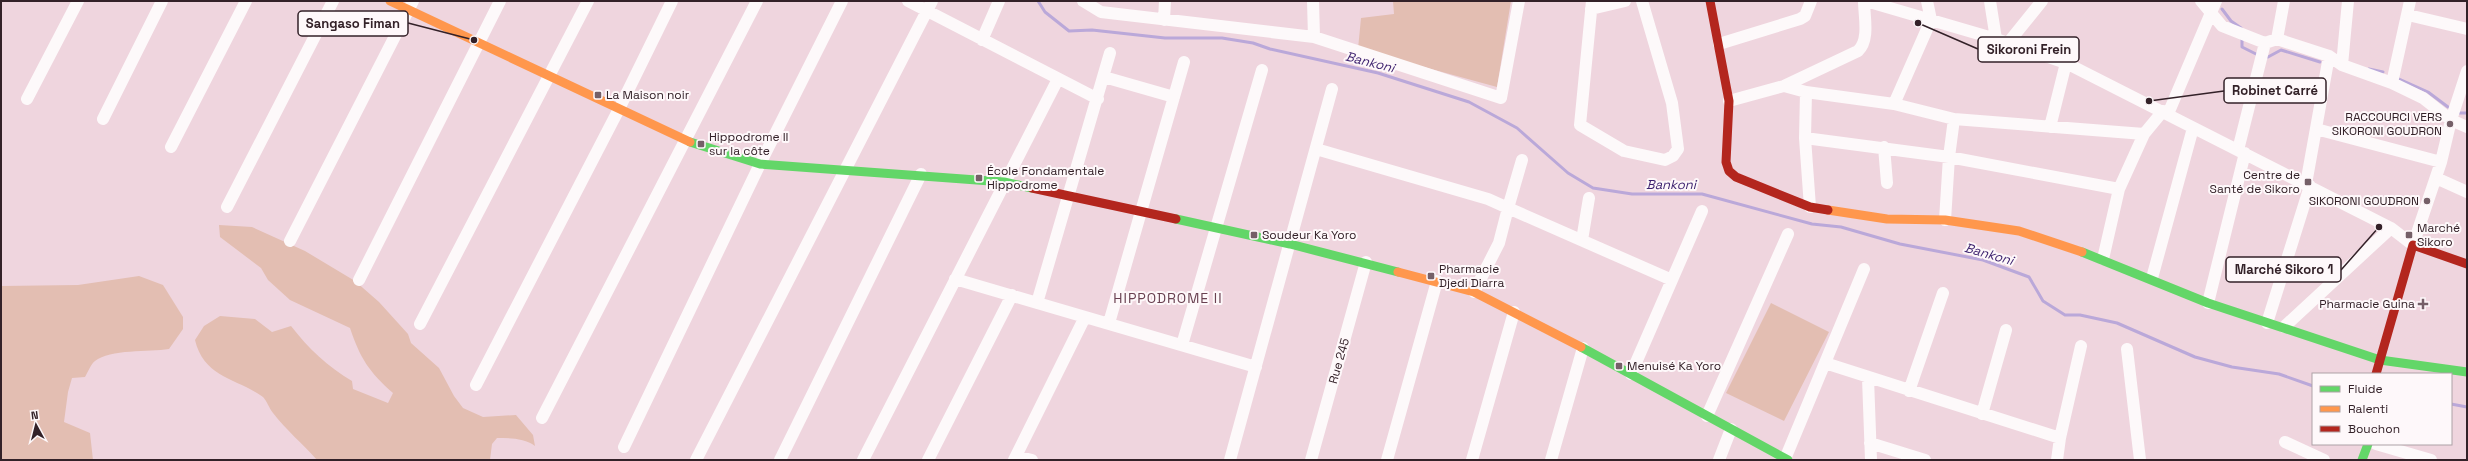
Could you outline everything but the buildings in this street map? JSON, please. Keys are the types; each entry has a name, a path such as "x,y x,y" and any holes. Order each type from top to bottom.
{"street":[{"path":"27,100 78,1"},
{"path":"103,119 162,1"},
{"path":"171,147 246,1"},
{"path":"227,207 333,1"},
{"path":"390,1 410,6 479,44 685,140 760,164 922,174 1004,182 1070,195 1290,244 1366,262 1474,292 1583,348 1783,459 1864,269"},
{"path":"359,280 500,1"},
{"path":"420,324 550,77 588,1"},
{"path":"476,385 619,109 672,1"},
{"path":"542,418 757,1"},
{"path":"624,447 760,164 842,1"},
{"path":"908,1 929,6 982,40 1098,98"},
{"path":"982,40 999,1"},
{"path":"1083,1 1094,4 1101,12 1314,38 1501,98 1519,1"},
{"path":"1164,20 1165,1"},
{"path":"1313,1 1314,38"},
{"path":"1625,1 1591,5 1580,125 1624,151 1665,160 1673,156 1678,149 1672,102 1642,1"},
{"path":"1710,1 1729,101 1726,162 1729,171 1736,177 1810,207 1887,219 1945,220 2019,231 2103,259 2152,278 2208,303 2380,360 2467,372"},
{"path":"1719,44 1800,19 1805,16 1811,1"},
{"path":"1729,101 1784,86 1863,46 1865,1 1996,39 2066,63 2166,112 2193,128 2242,151 2391,228 2413,245 2467,264"},
{"path":"1894,104 1931,20 1927,1"},
{"path":"1990,1 1996,39"},
{"path":"2008,43 2042,1"},
{"path":"2201,1 2222,26 2265,43 2277,39 2329,56 2342,65 2392,83 2423,98 2451,120 2467,127"},
{"path":"2103,259 2119,189 2144,134 2166,112 2212,13 2216,1"},
{"path":"2277,39 2284,1"},
{"path":"2342,65 2348,1"},
{"path":"2392,83 2410,1"},
{"path":"290,241 410,6"},
{"path":"696,460 929,6"},
{"path":"2408,15 2467,28"},
{"path":"2208,303 2265,43"},
{"path":"1037,303 1070,195 1110,53"},
{"path":"2267,323 2308,185 2329,56"},
{"path":"1108,323 1184,62"},
{"path":"2050,127 2066,63"},
{"path":"1182,345 1262,70"},
{"path":"2376,373 2413,245 2441,162 2451,120 2467,71"},
{"path":"1104,77 1174,97"},
{"path":"863,460 1058,79"},
{"path":"1784,86 1806,92 1894,104 1954,119 2144,134"},
{"path":"1230,460 1332,89"},
{"path":"1806,92 1805,138 1810,207"},
{"path":"1945,220 1949,157 1954,119"},
{"path":"2152,278 2193,128"},
{"path":"2316,129 2441,162"},
{"path":"1805,138 1884,147 1949,157 2119,189"},
{"path":"1884,147 1887,183"},
{"path":"1316,149 1488,199 1672,280"},
{"path":"1474,292 1499,243 1522,160"},
{"path":"780,460 922,174"},
{"path":"2436,178 2467,192"},
{"path":"1582,240 1589,198"},
{"path":"1631,374 1702,212"},
{"path":"2284,327 2391,228"},
{"path":"1707,416 1788,234"},
{"name":"Rue 245","path":"1311,460 1366,262"},
{"path":"955,279 1256,367"},
{"path":"1387,460 1437,281"},
{"path":"1909,391 1942,293"},
{"path":"928,460 1012,295"},
{"path":"1472,460 1514,312"},
{"path":"1032,460 1015,458 1085,317"},
{"path":"1982,414 2006,330"},
{"path":"2057,460 2060,438 2081,346"},
{"path":"1551,460 1583,348"},
{"path":"2127,349 2140,460"},
{"path":"1825,363 1868,378 2060,438"},
{"path":"1868,378 1871,460"},
{"path":"1719,460 1731,429"},
{"path":"2285,442 2324,460"},
{"path":"1870,443 1925,460"},
{"path":"2362,460 2368,445"},
{"path":"2380,445 2432,460"}],"shaded area":[{"path":"1393,1 1511,1 1497,87 1358,49 1361,18 1394,14"},
{"path":"219,225 252,227 305,251 355,281 379,302 408,334 411,343 439,368 454,396 463,408 483,417 516,415 533,435 535,446 527,441 512,438 497,438 492,444 490,460 317,460 278,419 263,397 223,376 206,362 199,353 195,340 204,326 220,316 255,319 272,332 291,326 304,342 319,356 335,370 352,381 353,389 388,403 393,393 366,364 350,328 290,300 268,280 261,268 220,237"},
{"path":"139,276 163,285 183,317 183,329 169,349 110,354 95,361 85,377 72,378 68,392 64,422 90,433 93,460 1,460 1,286 78,285"},
{"path":"1771,303 1829,332 1784,421 1726,393"}],"waterway":[{"name":"Bankoni","path":"1038,1 1045,12 1069,31 1092,30 1165,38 1222,38 1253,43 1270,49 1378,73 1469,102 1517,128 1568,173 1593,188 1632,194 1702,194 1812,224 1841,227 1900,244 1983,260 2029,277 2043,301 2065,315 2080,315 2117,323 2195,357 2232,367 2279,374 2312,386"},
{"path":"2222,9 2231,21 2241,28"},
{"path":"2242,39 2242,47 2256,54"},
{"path":"2268,57 2281,50 2320,62"},
{"path":"2369,69 2383,72"},
{"path":"2399,79 2428,92 2448,107"},
{"path":"2460,113 2467,113"},
{"name":"Bankoni","path":"2452,404 2467,407"}],"traffic: fast":[{"path":"690,142 760,164 1004,182 1032,188"},
{"path":"1176,219 1290,244 1398,272"},
{"path":"2082,252 2208,303 2380,360 2467,372"},
{"path":"1581,347 1788,460"},
{"path":"2362,460 2368,445"}],"traffic: slow":[{"path":"390,1 690,142"},
{"path":"1828,210 1887,219 1945,220 2019,231 2082,252"},
{"path":"1398,272 1474,292 1581,347"}],"traffic: jam":[{"path":"1710,1 1729,101 1726,162 1729,171 1736,177 1810,207 1828,210"},
{"path":"1032,188 1176,219"},
{"path":"2376,373 2413,245 2467,264"}],"place":[{"name":"Sikoroni Frein","path":"1918,23"},
{"name":"Sangaso Fiman","path":"474,40"},
{"name":"La Maison noir","path":"598,95"},
{"name":"Robinet Carré","path":"2149,101"},
{"name":"RACCOURCI VERS SIKORONI GOUDRON","path":"2450,124"},
{"name":"Hippodrome II sur la côte","path":"701,144"},
{"name":"École Fondamentale Hippodrome","path":"979,178"},
{"name":"Centre de Santé de Sikoro","path":"2308,182"},
{"name":"SIKORONI GOUDRON","path":"2427,201"},
{"name":"Marché Sikoro 1","path":"2379,227"},
{"name":"Soudeur Ka Yoro","path":"1254,235"},
{"name":"Marché Sikoro","path":"2409,235"},
{"name":"Pharmacie Djedi Diarra","path":"1431,276"},
{"name":"Pharmacie Guina","path":"2423,304"},
{"name":"Menuisé Ka Yoro","path":"1619,366"}],"district":[{"name":"HIPPODROME II","path":"1168,298"}]}
